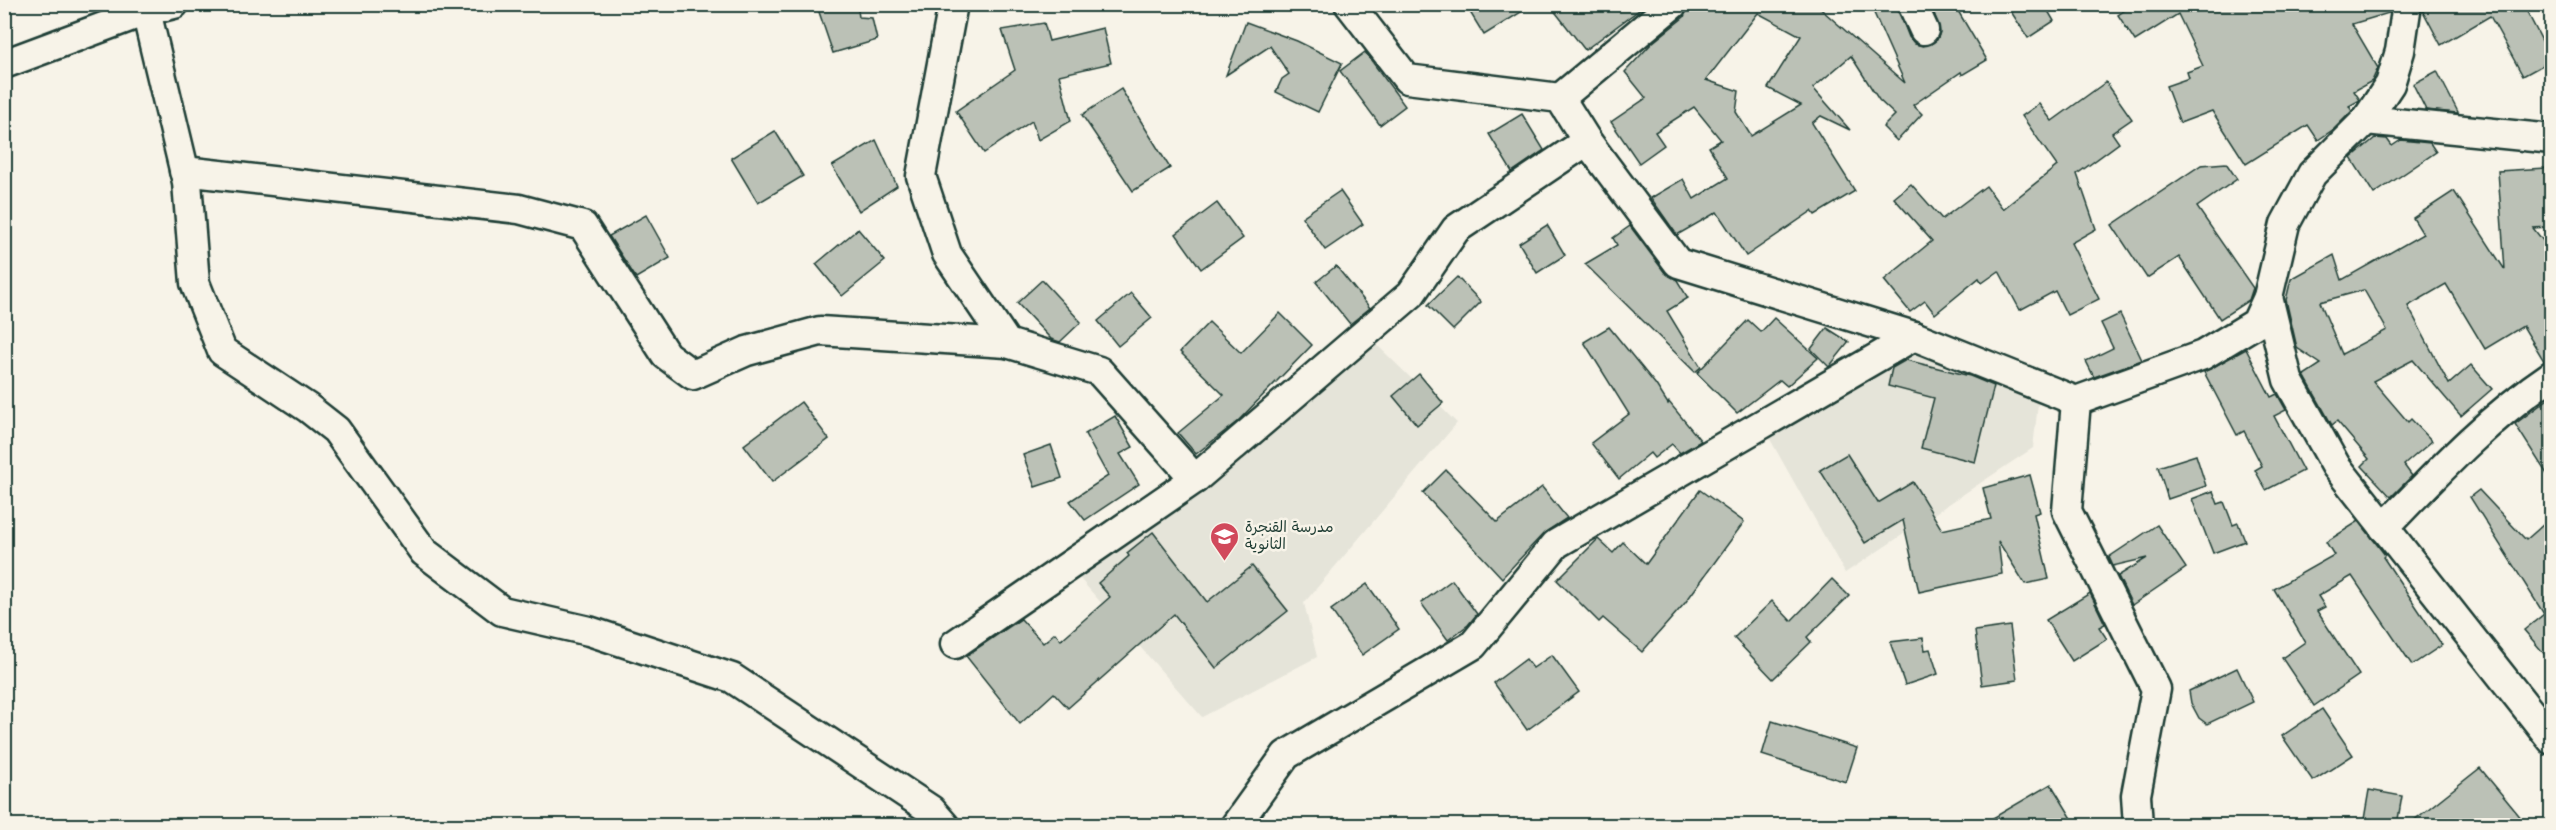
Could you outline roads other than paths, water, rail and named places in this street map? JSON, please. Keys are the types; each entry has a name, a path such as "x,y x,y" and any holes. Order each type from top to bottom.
{"street":[{"path":"4,64 147,8 174,4"},
{"path":"954,4 921,176 947,254 1007,343"},
{"path":"1349,4 1407,79 1560,98 1673,4"},
{"path":"1912,4 1924,30"},
{"path":"1560,98 1587,141 1678,263 1914,336 2076,401 2203,355 2256,323 2268,297 2284,224 2312,174 2366,120 2391,84 2400,51 2407,4"},
{"path":"147,8 184,171 195,283 222,351 308,408 336,430 424,552 502,611 588,631 732,678 931,810 945,825"},
{"path":"2366,120 2552,139"},
{"path":"955,644 1195,479 1411,294 1456,229 1587,141"},
{"path":"184,171 519,209 583,226 666,355 693,375 747,351 820,331 1007,343 1099,371 1195,479"},
{"path":"2268,297 2288,380 2336,466 2552,740"},
{"path":"1235,825 1286,755 1473,645 1556,544 1914,336"},
{"path":"2384,528 2468,441 2518,398 2552,375"},
{"path":"2076,401 2067,511 2156,689 2136,795 2138,825"}],"place":[{"name":"مدرسة القنجرة الثانوية","path":"1224,562"}]}
